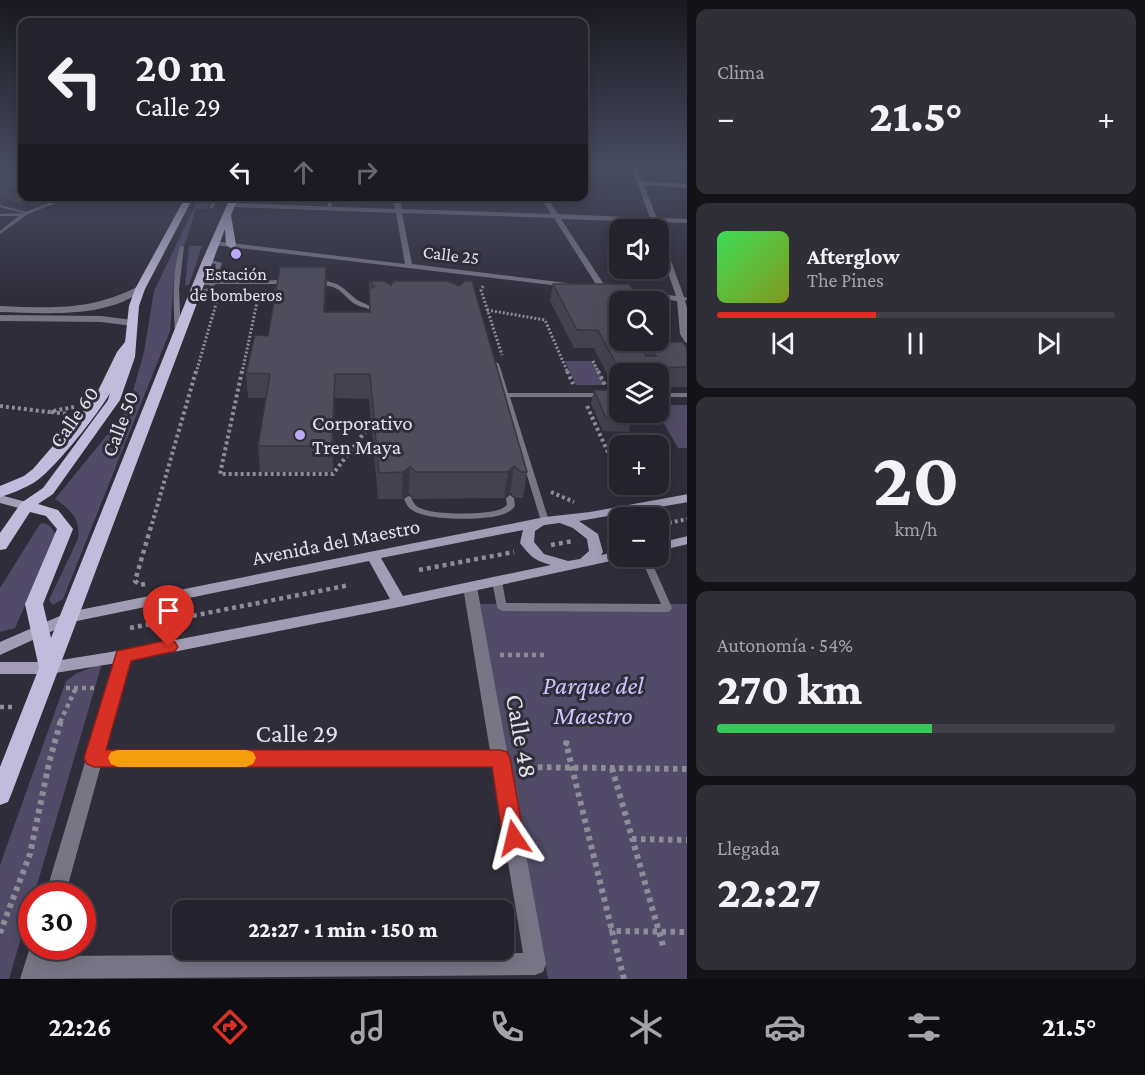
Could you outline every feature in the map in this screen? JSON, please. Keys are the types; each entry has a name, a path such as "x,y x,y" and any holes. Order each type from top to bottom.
{"main road":[{"name":"Calle 60","path":"0,545 26,506 48,490 114,400 129,357 134,306 140,289 179,213"},
{"name":"Calle 50","path":"0,795 214,243 229,213"},
{"path":"228,216 231,245"},
{"path":"0,492 29,479 38,472 103,395 117,361 131,340"},
{"path":"26,506 52,513 65,529 34,604 49,669"}],"street":[{"path":"398,213 409,266"},
{"path":"451,213 653,219 651,213"},
{"path":"554,213 603,289"},
{"path":"669,220 687,221"},
{"name":"Calle 25","path":"214,243 409,266 469,276 581,287"},
{"path":"669,260 684,299 687,328 684,334 687,340"},
{"path":"592,288 684,299"},
{"path":"0,309 79,310 111,303 140,289"},
{"path":"0,318 100,319 133,323"},
{"name":"Avenida del Maestro","path":"0,649 69,617 545,521 590,516 687,498"},
{"path":"0,499 26,506"},
{"path":"545,521 577,525 593,537 596,552 592,558 578,563 550,562 539,557 531,549 526,536 529,530 545,521"},
{"path":"669,544 687,540"},
{"path":"373,556 399,602"},
{"path":"0,668 49,669 123,656 399,602 609,557"},
{"name":"Calle 48","path":"35,964 535,964 470,587"},
{"path":"59,882 123,656"},
{"name":"Calle 29","path":"94,758 500,758"}],"lane":[{"path":"20,213 24,214"},
{"path":"0,233 27,213"},
{"path":"0,214 24,214"},
{"path":"179,335 176,312 182,247"},
{"path":"195,293 211,289 219,263 207,261"},
{"path":"199,283 296,282"},
{"path":"306,282 338,285 358,305 369,307"},
{"path":"492,352 545,521"},
{"path":"669,394 687,395"},
{"path":"505,395 609,395"},
{"path":"408,499 410,505 428,513 490,515 507,510 511,506 510,498"},
{"path":"497,581 502,607 667,608 649,567"}],"path":[{"path":"488,284 481,290 503,356"},
{"path":"248,292 260,290 220,474 333,474 373,422 372,411"},
{"path":"152,583 140,585 135,581 219,294 224,292"},
{"path":"488,310 545,320 577,395"},
{"path":"593,361 609,393"},
{"path":"0,406 48,412 75,406 103,395"},
{"path":"587,399 586,402 609,454"},
{"path":"545,488 563,498 582,503"},
{"path":"615,497 627,495"},
{"path":"669,523 687,519"},
{"path":"547,545 576,540"},
{"path":"419,570 523,550"},
{"path":"130,628 350,585"},
{"path":"496,655 546,655"},
{"path":"66,688 94,688"},
{"path":"0,933 33,845 54,740 65,706 76,688"},
{"path":"568,744 566,743 624,979"},
{"path":"517,767 687,769"},
{"path":"612,768 664,948"},
{"path":"632,839 687,840"},
{"path":"612,931 687,932"}],"green space":[{"path":"191,213 195,213 174,278 170,331 63,599 53,605 49,600 78,539 79,532 74,516 55,499 128,409 144,352 154,291"},
{"path":"189,246 202,246 189,285 185,285"},
{"path":"565,361 593,361 606,385 576,385"},
{"path":"669,405 687,405 687,448 678,448 664,423 669,423"},
{"path":"40,524 50,526 56,535 15,628 0,632 0,588"},
{"name":"Parque del Maestro","path":"480,604 687,604 687,979 548,979"},
{"path":"99,665 101,667 38,882 18,882 18,948 9,979 0,979 0,865 66,681 77,673"}],"building":[{"path":"280,267 326,267 324,312 370,312 369,289 375,286 369,281 384,281 391,285 394,281 447,281 459,286 465,281 472,281 527,472 521,472 514,466 508,472 416,472 410,467 403,472 379,473 370,374 335,374 332,446 258,446 270,374 246,373 255,335 268,336"},
{"path":"553,284 629,284 634,291 609,291 609,350 598,330 577,330"},
{"path":"669,339 671,342 683,342 687,349 687,367 669,367 669,363 616,363 609,351 644,351 646,356 656,356 654,351 669,351"},
{"path":"594,390 609,390 609,418 606,418"}],"slow traffic":[{"path":"118,758 246,758"}],"place":[{"name":"Estación de bomberos","path":"236,254"},
{"name":"Corporativo Tren Maya","path":"300,435"}],"route":[{"path":"169,647 123,656 94,758 500,758 514,838"}]}
